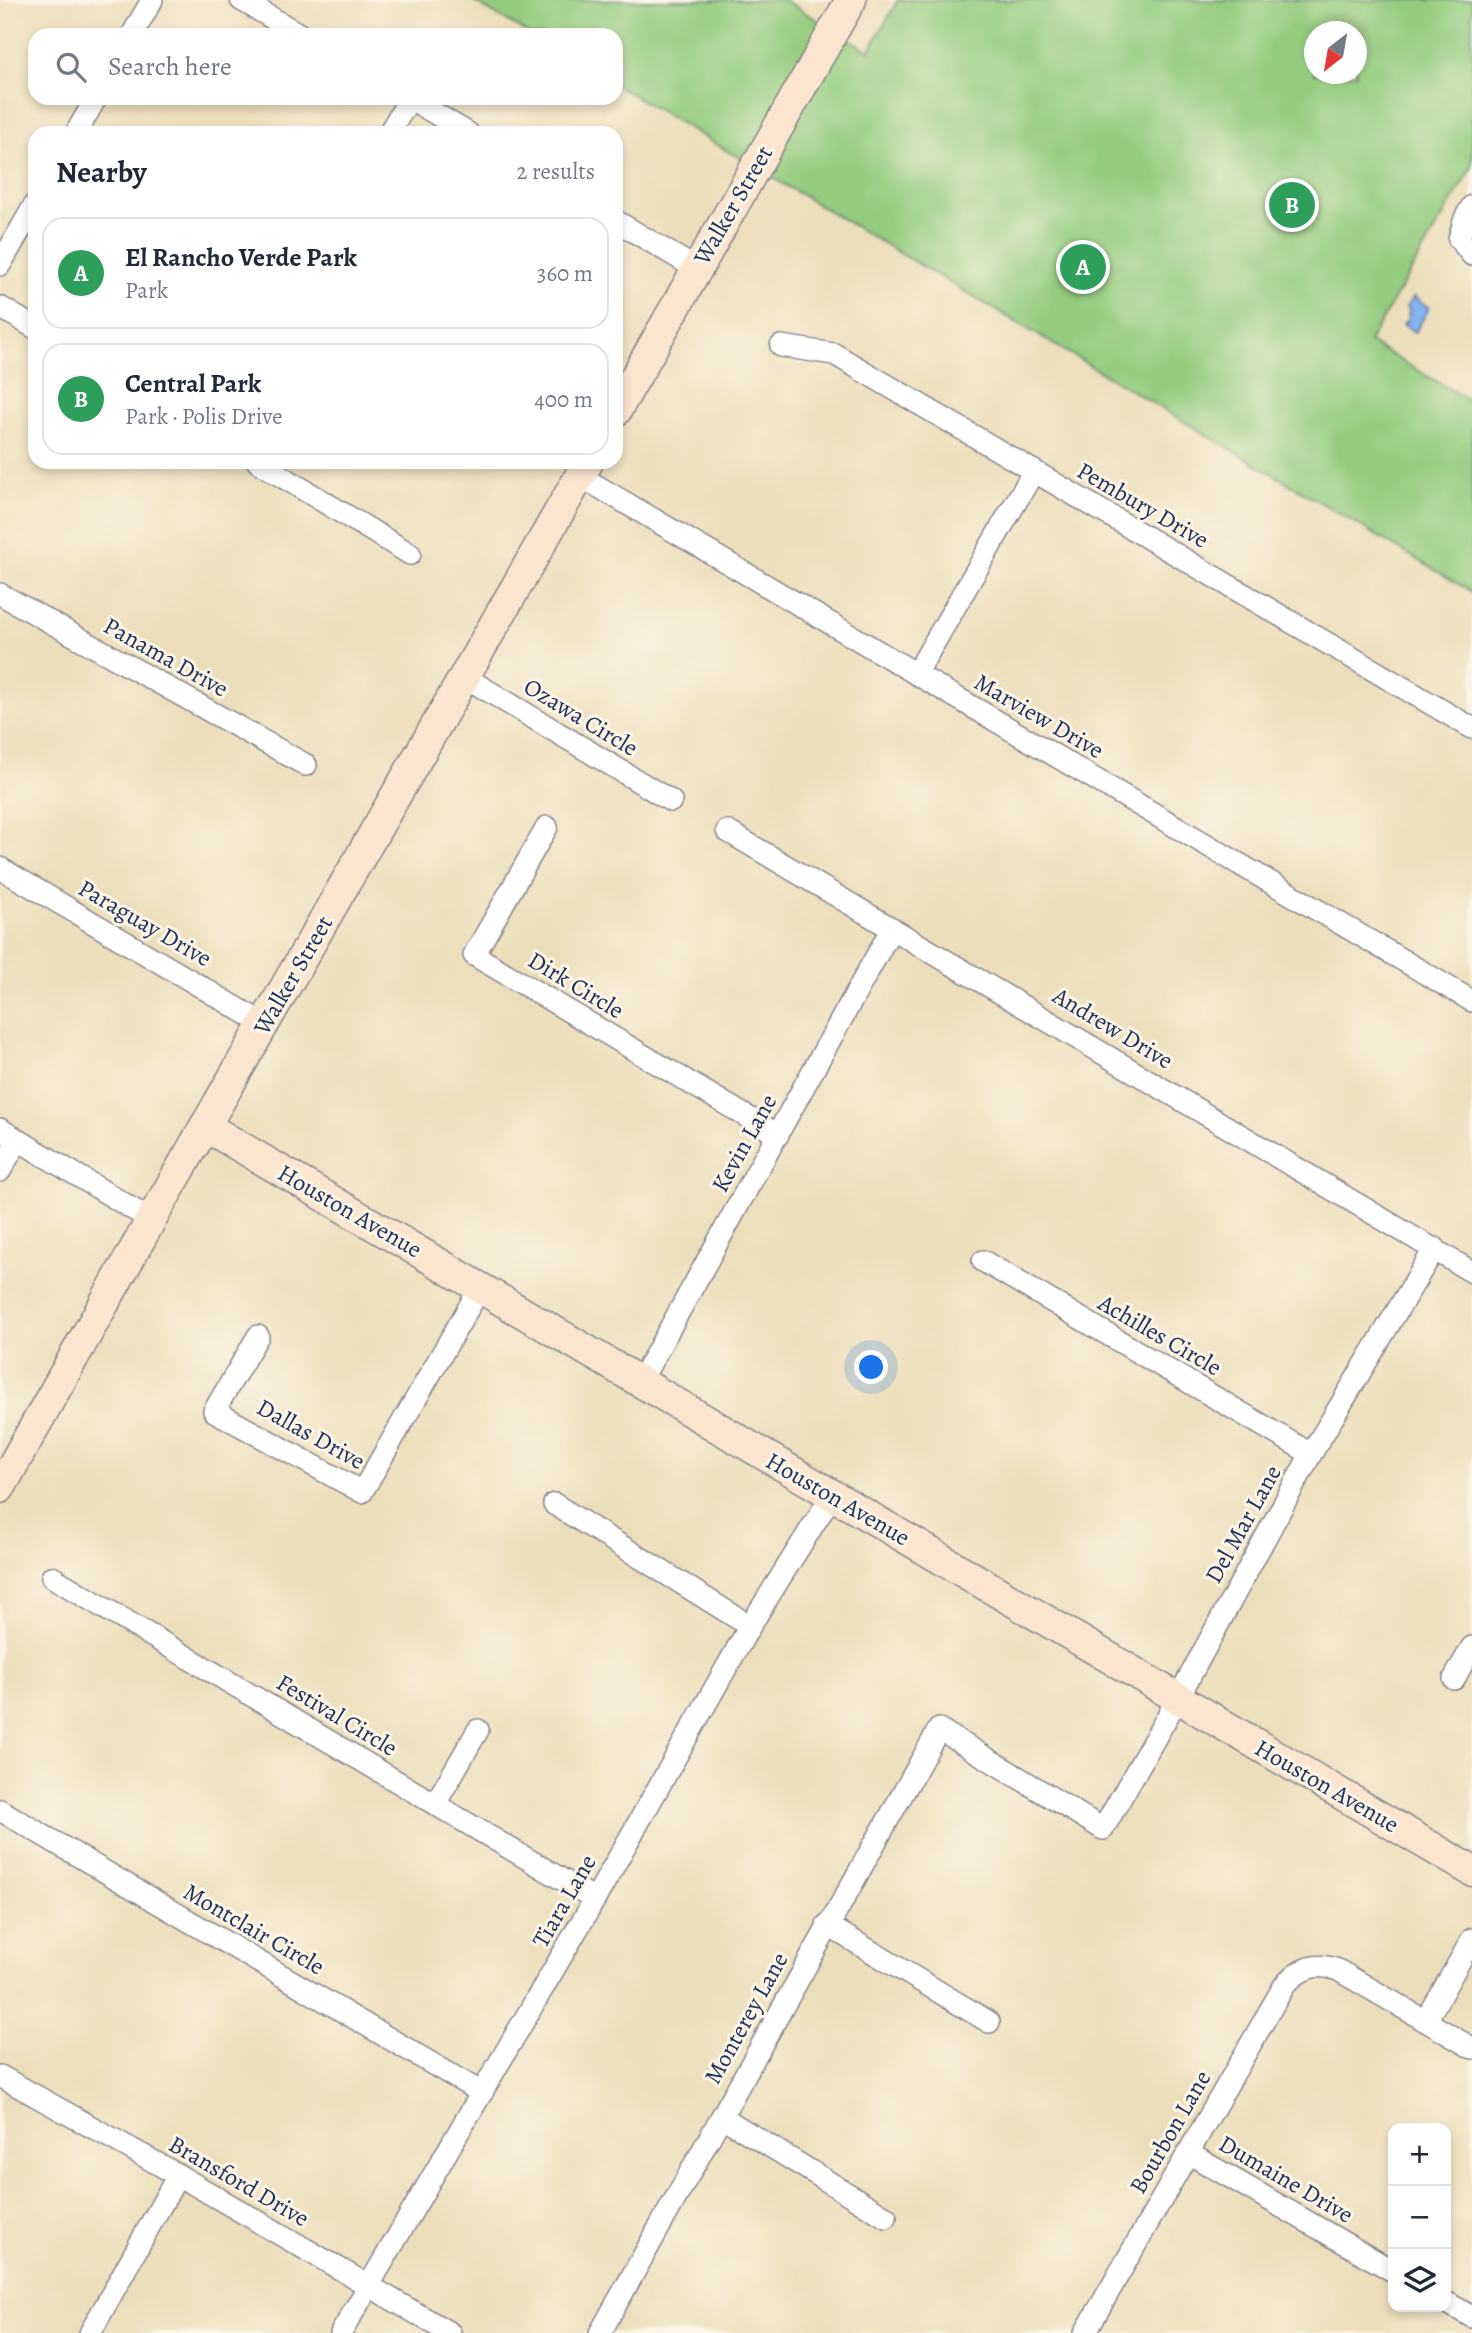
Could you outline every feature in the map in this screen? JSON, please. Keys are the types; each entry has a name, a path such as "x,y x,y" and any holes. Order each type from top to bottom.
{"main road":[{"name":"Walker Street","path":"623,399 843,3"},
{"name":"Walker Street","path":"0,1488 151,1220 584,469"},
{"name":"Houston Avenue","path":"205,1126 1472,1871"}],"street":[{"path":"136,28 152,0"},
{"path":"241,0 289,28"},
{"path":"80,126 92,105"},
{"path":"393,126 405,105"},
{"path":"421,105 456,126"},
{"path":"1466,247 1465,218 1472,206"},
{"path":"0,265 28,216"},
{"path":"623,225 697,269"},
{"path":"0,307 28,324"},
{"name":"Pembury Drive","path":"781,346 834,354 1472,728"},
{"path":"270,469 410,554"},
{"name":"Marview Drive","path":"584,469 916,674 1472,1001"},
{"path":"916,674 1034,471"},
{"name":"Panama Drive","path":"0,594 306,765"},
{"name":"Ozawa Circle","path":"465,677 671,801"},
{"name":"Dirk Circle","path":"547,827 474,955 778,1135"},
{"name":"Andrew Drive","path":"727,831 1472,1272"},
{"name":"Paraguay Drive","path":"0,868 264,1024"},
{"name":"Kevin Lane","path":"640,1382 892,928"},
{"path":"0,1171 9,1134 151,1220"},
{"name":"Del Mar Lane","path":"939,1729 1103,1829 1311,1454 1435,1248"},
{"name":"Achilles Circle","path":"983,1261 1311,1454"},
{"name":"Dallas Drive","path":"258,1336 214,1411 362,1492 480,1288"},
{"name":"Tiara Lane","path":"341,2333 596,1899 750,1626 832,1495"},
{"path":"554,1504 750,1626"},
{"name":"Festival Circle","path":"52,1577 596,1899"},
{"path":"1454,1679 1472,1647"},
{"name":"Monterey Lane","path":"600,2333 827,1924 939,1729"},
{"path":"435,1804 478,1730"},
{"name":"Montclair Circle","path":"0,1810 482,2093"},
{"path":"827,1924 989,2022"},
{"path":"1472,1939 1426,2021 1472,2048"},
{"name":"Bourbon Lane","path":"1084,2333 1284,1986 1300,1971 1310,1966 1325,1966 1338,1970 1426,2021"},
{"name":"Bransford Drive","path":"0,2076 178,2175 450,2333"},
{"path":"722,2117 886,2217"},
{"name":"Dumaine Drive","path":"1188,2152 1388,2268"},
{"path":"90,2333 178,2175"},
{"path":"1451,2305 1472,2317"}],"green space":[{"path":"471,0 784,0 869,51 898,0 1472,0 1472,167 1369,342 1472,402 1472,592 623,89 623,28 519,28"}],"water":[{"path":"1413,297 1428,307 1415,332 1403,325 1408,319 1409,309 1406,307"}],"place":[{"name":"Central Park","path":"1292,205"},
{"name":"El Rancho Verde Park","path":"1083,267"}]}
